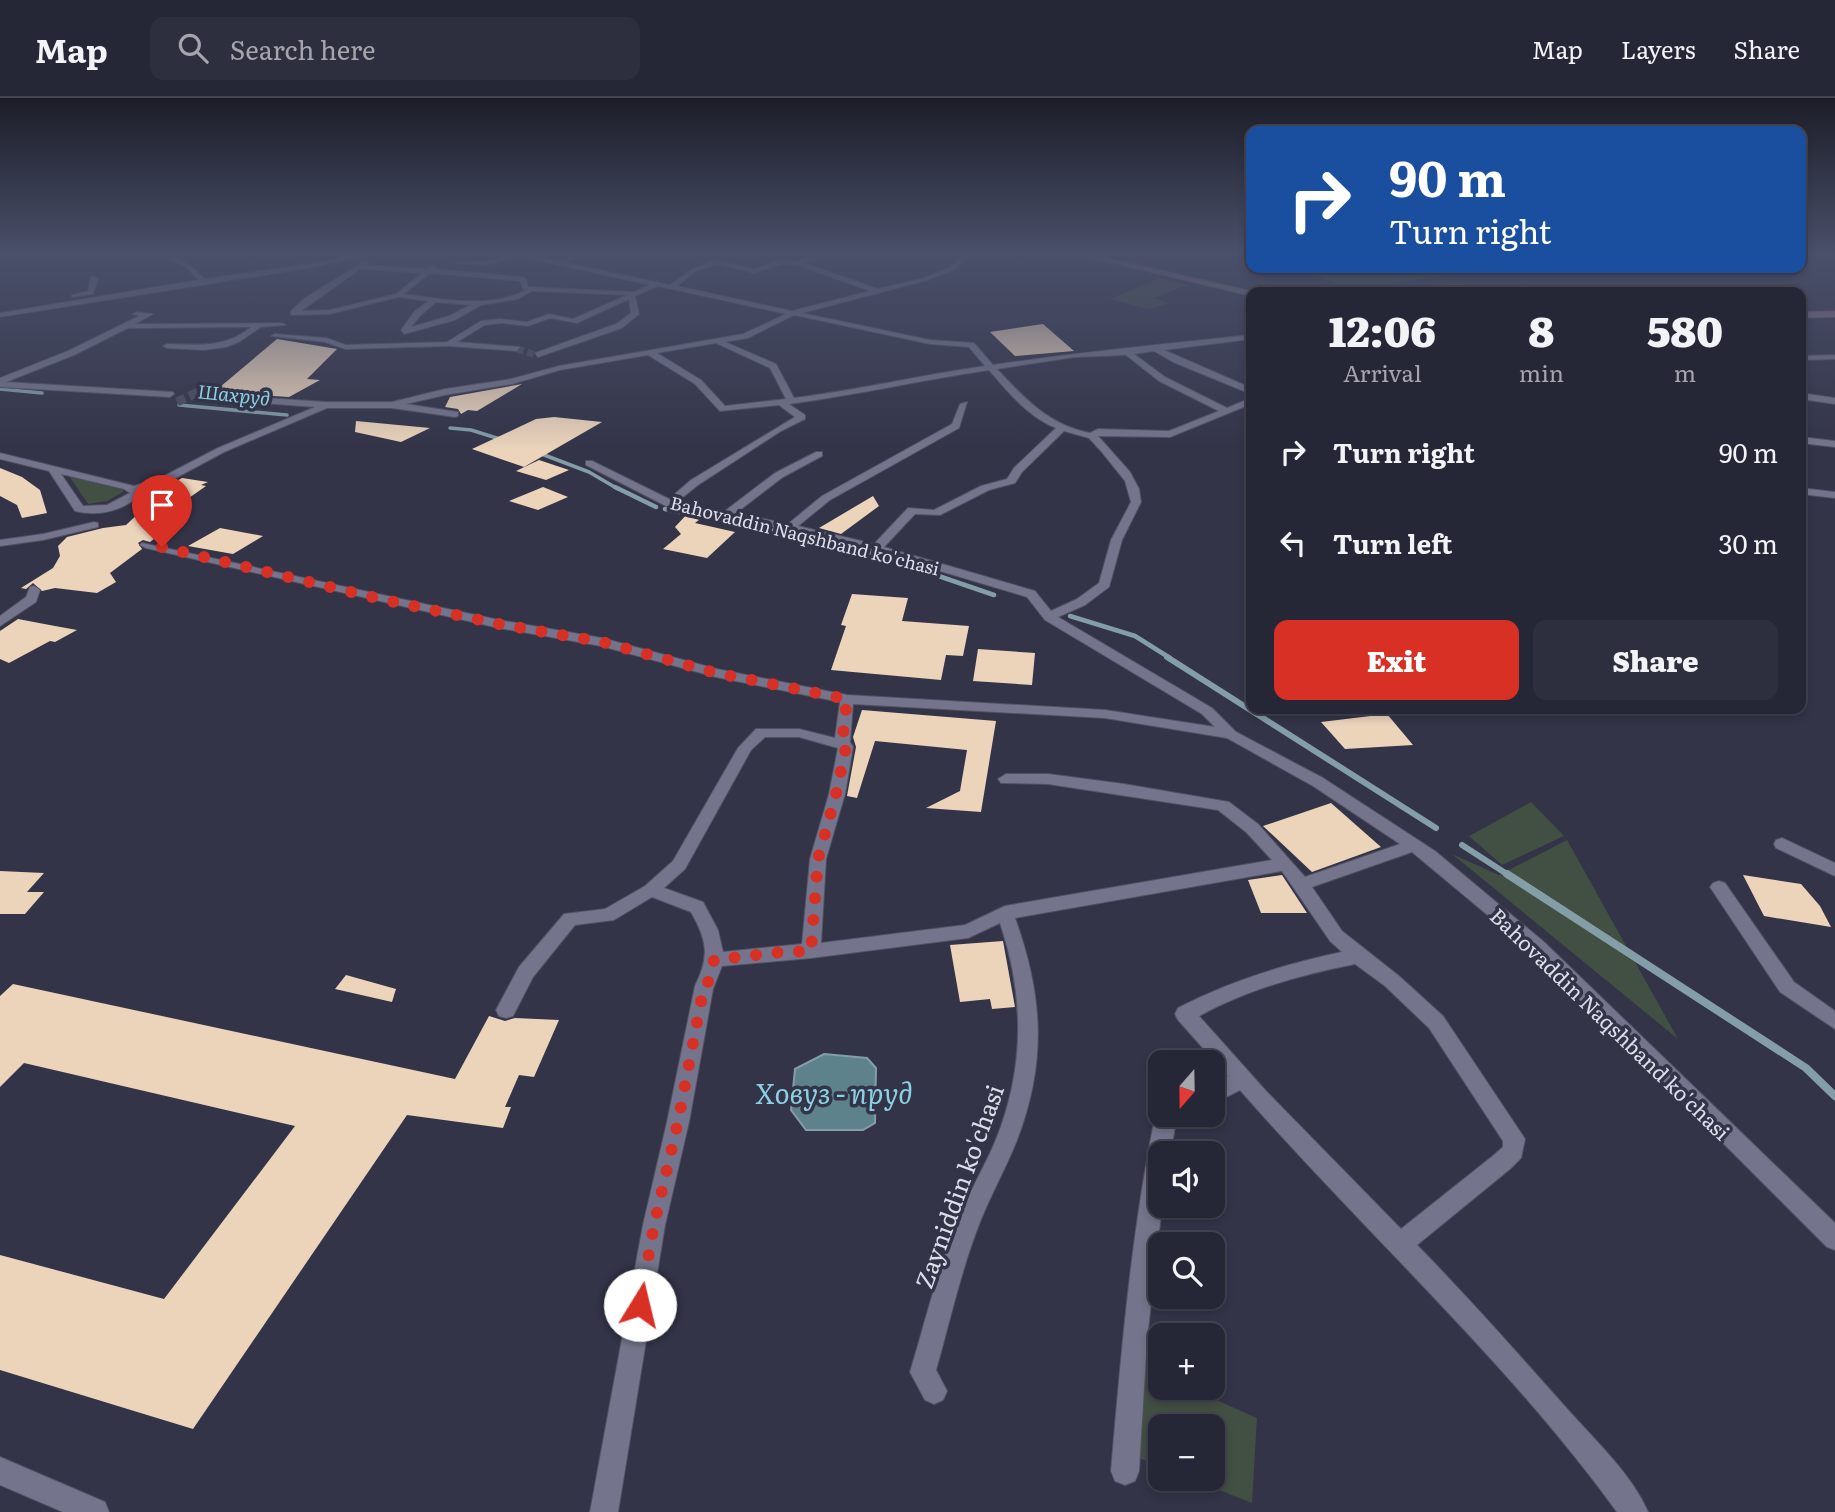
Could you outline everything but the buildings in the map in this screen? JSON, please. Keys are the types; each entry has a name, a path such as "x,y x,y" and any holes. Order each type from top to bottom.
{"street":[{"path":"0,382 71,353 142,318"},
{"path":"406,331 414,318"},
{"path":"387,344 406,331 452,318"},
{"path":"449,344 484,323 494,324 501,321 527,324 544,318"},
{"path":"559,318 574,321 581,318"},
{"path":"559,368 537,355 619,326 630,318"},
{"path":"392,405 445,392 512,381 559,368 745,336 783,318"},
{"path":"822,318 930,342 971,345 1024,404 1061,429 1092,436 1114,459 1136,498 1135,509 1123,524 1113,549 1105,584 1081,602 1049,617"},
{"path":"127,326 279,330 345,347 449,344 517,349"},
{"path":"204,326 167,346 210,349 254,329"},
{"path":"649,352 695,376 710,389 723,409 846,394 920,377 1074,355 1128,352 1246,338"},
{"path":"670,504 682,489 741,455 773,431 802,417 786,401 774,367 763,358 755,359 717,341"},
{"path":"1154,348 1246,389"},
{"path":"1128,352 1142,366 1165,381 1231,410 1246,413"},
{"path":"1806,358 1835,357"},
{"path":"0,382 170,394"},
{"path":"206,396 326,404 392,405 455,414"},
{"path":"1806,397 1835,401"},
{"path":"1092,436 1098,432 1170,434 1246,403"},
{"path":"0,456 136,489 168,478 212,454 326,404"},
{"path":"790,527 826,498 956,426 964,404"},
{"path":"876,548 912,510 936,513 985,488 1012,481 1018,470 1061,429"},
{"path":"1806,441 1835,444"},
{"path":"728,514 779,475 819,454"},
{"name":"Bahovaddin Naqshband ko'chasi","path":"589,463 670,504 790,527 876,548 1031,594 1049,617 1208,711 1232,735"},
{"path":"52,468 76,506 85,511 117,504 131,497 136,489"},
{"path":"1806,492 1835,495"},
{"path":"0,543 43,537 94,525"},
{"name":"Bahovaddin Naqshband ko'chasi","path":"146,545 499,624 602,642 716,673 847,699 1105,715 1201,727 1232,735 1318,782 1415,845 1538,947 1835,1239"},
{"path":"0,622 32,600 34,590"},
{"path":"842,744 847,699"},
{"path":"506,1010 526,972 570,919 608,915 651,890 679,865 745,748 761,733 799,733 846,747 818,859 811,951"},
{"path":"1006,779 1048,779 1223,806 1252,828 1303,884 1336,936 1392,981 1436,1022 1514,1139 1513,1151 1402,1244"},
{"path":"1303,884 1415,845"},
{"path":"1782,845 1835,870"},
{"path":"714,960 968,932 1005,913 1284,864"},
{"path":"1719,887 1787,987 1835,1021"},
{"path":"604,1512 654,1225 678,1122 704,986 708,982 714,960 712,937 697,907 651,890"},
{"name":"Zayniddin ko'chasi","path":"934,1391 923,1372 964,1232 1007,1139 1026,1073 1031,1027 1025,971 1005,913"},
{"path":"1358,956 1289,969 1213,998 1185,1014 1259,1097 1402,1244 1601,1467 1634,1512"},
{"path":"1225,1088 1244,1078"},
{"path":"1125,1471 1141,1261 1164,1127"},
{"path":"0,1471 95,1512"}],"shaded area":[{"path":"69,476 123,492 107,501 88,504"},
{"path":"1531,802 1564,836 1502,865 1469,836"},
{"path":"1567,840 1678,1039 1452,854 1499,875"},
{"path":"1142,1367 1148,1370 1148,1400 1216,1400 1257,1418 1252,1503 1222,1491 1225,1491 1225,1414 1148,1414 1148,1462 1136,1457"}],"water":[{"name":"Ховуз - пруд","path":"824,1054 867,1058 876,1068 875,1123 863,1130 806,1130 791,1110 795,1069"}],"waterway":[{"name":"Шахруд","path":"0,389 42,393"},
{"name":"Шахруд","path":"179,405 287,415"},
{"path":"450,428 471,430 503,440"},
{"path":"539,453 589,472 618,489"},
{"path":"615,487 656,507"},
{"path":"665,509 854,547 994,595"},
{"path":"1070,616 1135,636 1170,658"},
{"path":"1167,657 1246,707"},
{"path":"1257,714 1436,828"},
{"path":"1462,845 1510,876"},
{"path":"1507,874 1806,1068 1835,1096"}],"tunnel":[{"path":"517,349 536,355"},
{"path":"177,402 211,386"}],"route":[{"path":"162,547 385,600 602,642 716,673 847,699 842,744 846,747 818,859 811,951 714,960 708,982 704,986 640,1305"}]}
